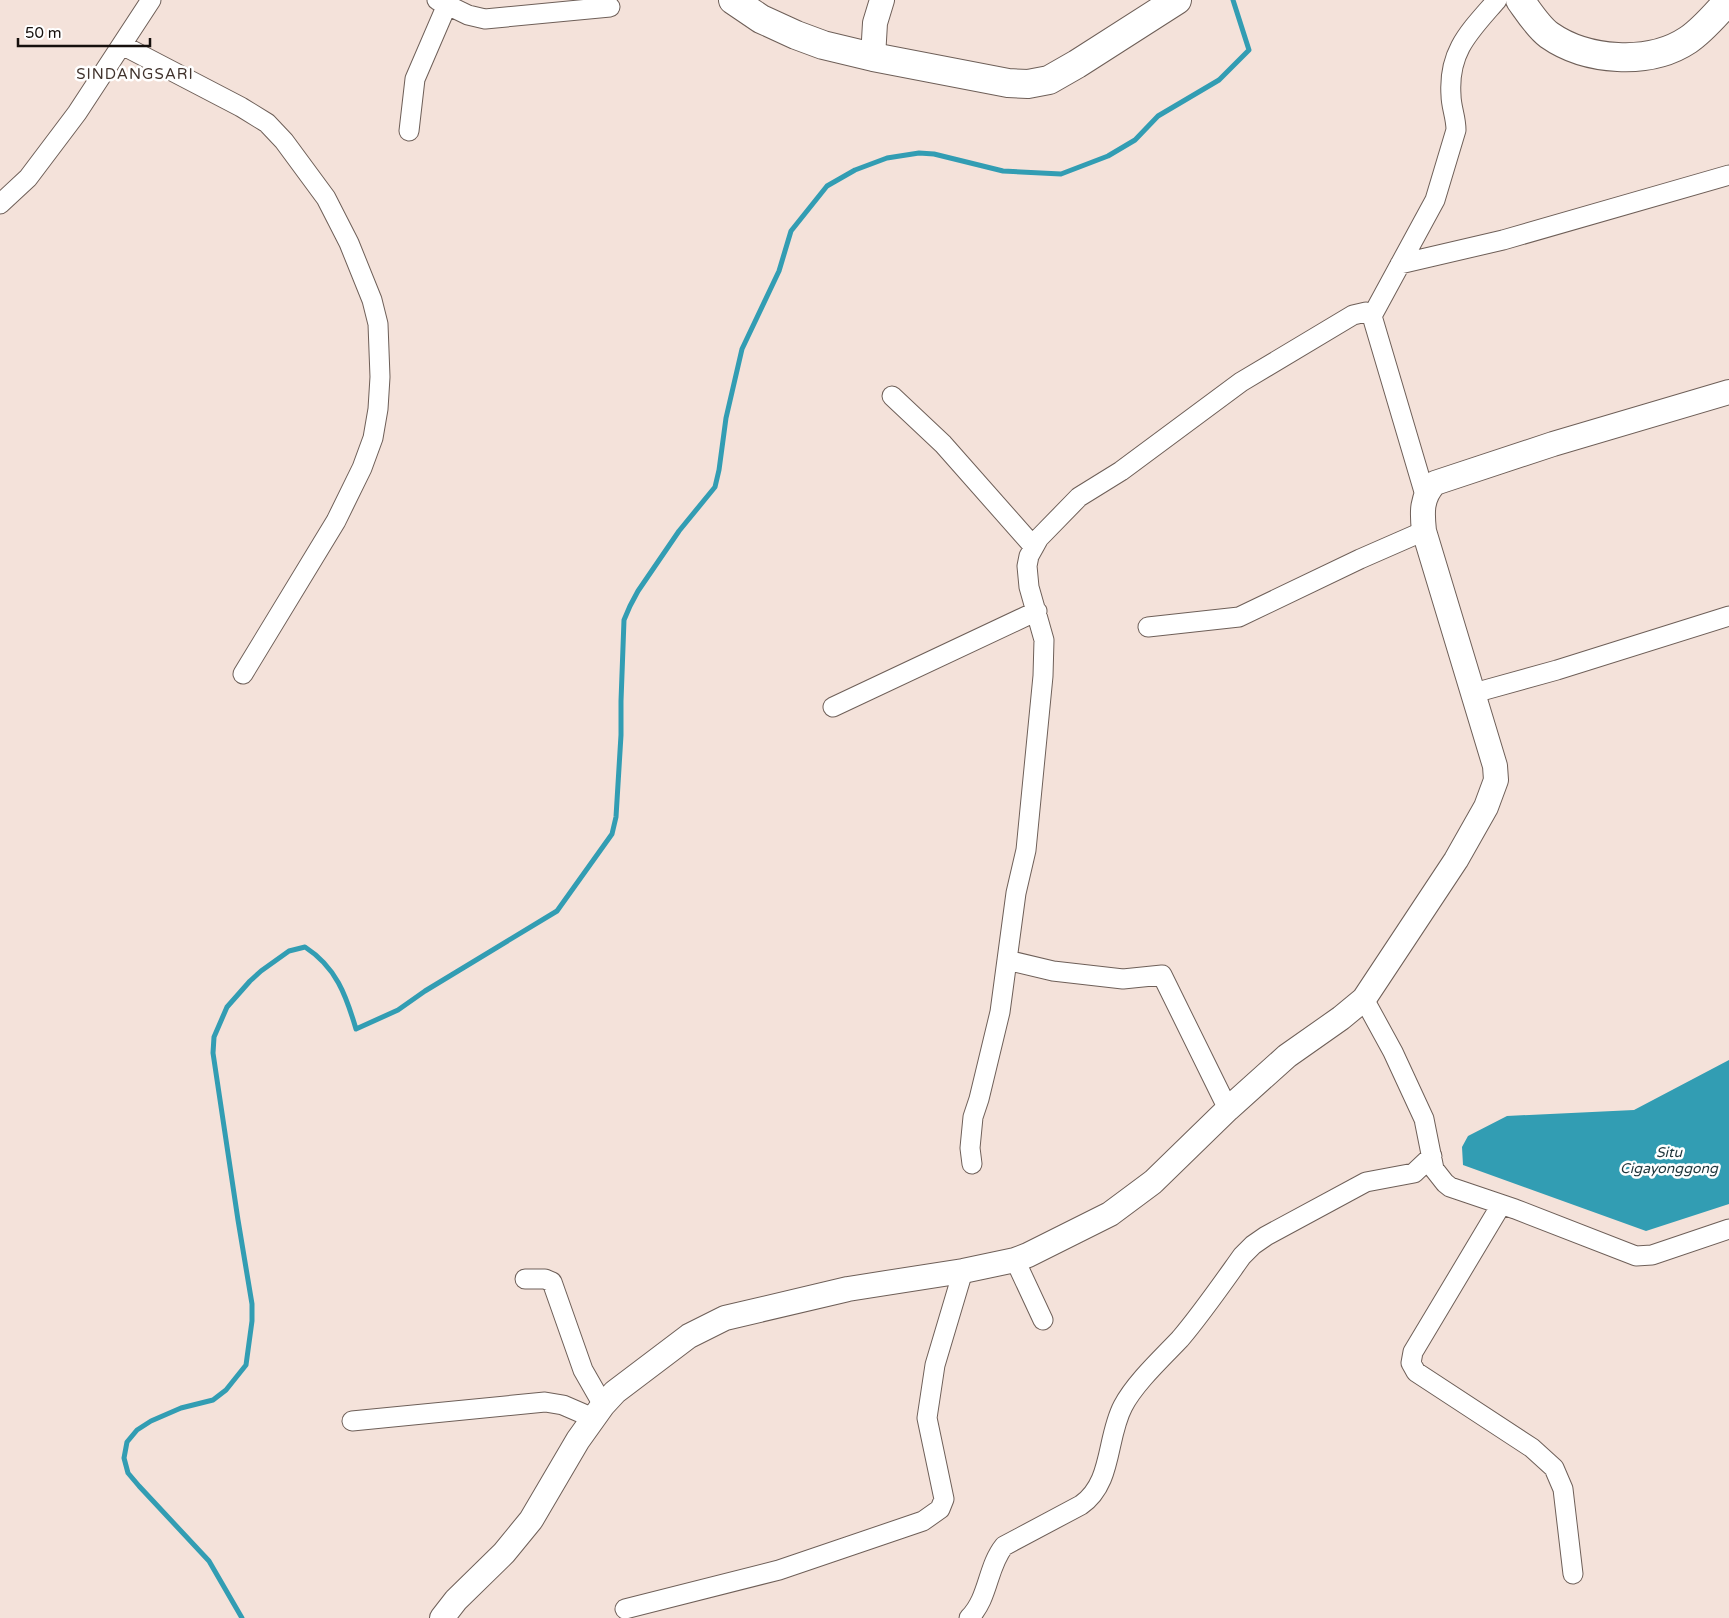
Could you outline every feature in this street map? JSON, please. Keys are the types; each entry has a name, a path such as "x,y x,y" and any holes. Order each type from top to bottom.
{"main road":[{"path":"733,0 761,19 796,36 823,45 873,57 1008,83 1028,84 1050,80 1177,0"},
{"path":"1520,0 1547,34 1566,46 1585,53 1610,57 1636,57 1668,50 1687,41 1729,0"}],"street":[{"path":"0,204 28,178 77,113 151,0"},
{"path":"873,57 875,23 882,0"},
{"path":"1372,316 1435,200 1456,130 1456,118 1450,90 1454,62 1460,46 1469,32 1497,0"},
{"path":"409,131 415,79 444,2 468,15 485,19 610,7"},
{"path":"122,45 241,106 267,124 284,141 326,198 350,243 372,300 378,324 380,377 378,409 373,438 362,468 336,521 243,674"},
{"path":"1400,264 1503,240 1729,175"},
{"path":"442,1618 456,1600 504,1552 531,1520 598,1411 615,1392 689,1336 725,1318 848,1289 963,1272 1015,1260 1110,1214 1154,1182 1228,1109 1287,1056 1341,1018 1364,999 1456,860 1486,807 1496,780 1495,766 1474,693 1424,532 1422,510 1425,495 1372,316 1366,312 1353,315 1241,382 1121,471 1079,497 1050,526 1029,556 1026,566 1029,587 1044,640 1043,676 1026,850 1016,893 1000,1012 973,1117 970,1148 972,1164"},
{"path":"1425,495 1435,483 1553,444 1729,392"},
{"path":"892,396 943,444 1034,547"},
{"path":"1148,627 1239,617 1360,559 1424,532"},
{"path":"833,707 1037,611"},
{"path":"1474,693 1557,670 1729,616"},
{"path":"1007,960 1053,970 1123,979 1162,975 1228,1109"},
{"path":"1364,999 1393,1052 1424,1120 1434,1169 1444,1183 1450,1187 1636,1256 1652,1255 1729,1229"},
{"path":"969,1618 979,1606 998,1556 1004,1546 1091,1498 1102,1480 1117,1418 1124,1404 1132,1392 1181,1337 1242,1256 1253,1245 1266,1236 1366,1182 1414,1173 1432,1156"},
{"path":"1501,1205 1413,1352 1411,1363 1416,1372 1532,1448 1554,1468 1563,1489 1572,1574"},
{"path":"1015,1260 1043,1320"},
{"path":"625,1609 778,1570 923,1521 940,1509 944,1499 927,1418 935,1365 963,1272"},
{"path":"525,1279 545,1279 552,1282 556,1289 598,1411"},
{"path":"352,1422 544,1402 598,1411"}],"water":[{"name":"Situ Cigayonggong","path":"1729,1060 1729,1204 1646,1231 1463,1165 1462,1147 1468,1136 1507,1116 1634,1110"}],"waterway":[{"path":"242,1618 209,1561 128,1473 124,1458 127,1442 137,1430 151,1421 181,1408 213,1400 226,1390 246,1365 252,1321 252,1304 213,1053 214,1037 227,1007 261,971 289,951 305,947 325,963 332,973 344,993 356,1029 398,1010 425,991 557,911 612,834 616,817 621,735 624,620 638,591 679,531 715,487 726,418 742,349 779,271 791,231 827,186 855,170 887,158 919,153 934,154 1003,171 1061,174 1108,156 1135,140 1158,116 1219,80 1249,50 1233,0"}],"district":[{"name":"SINDANGSARI","path":"135,74"}]}
